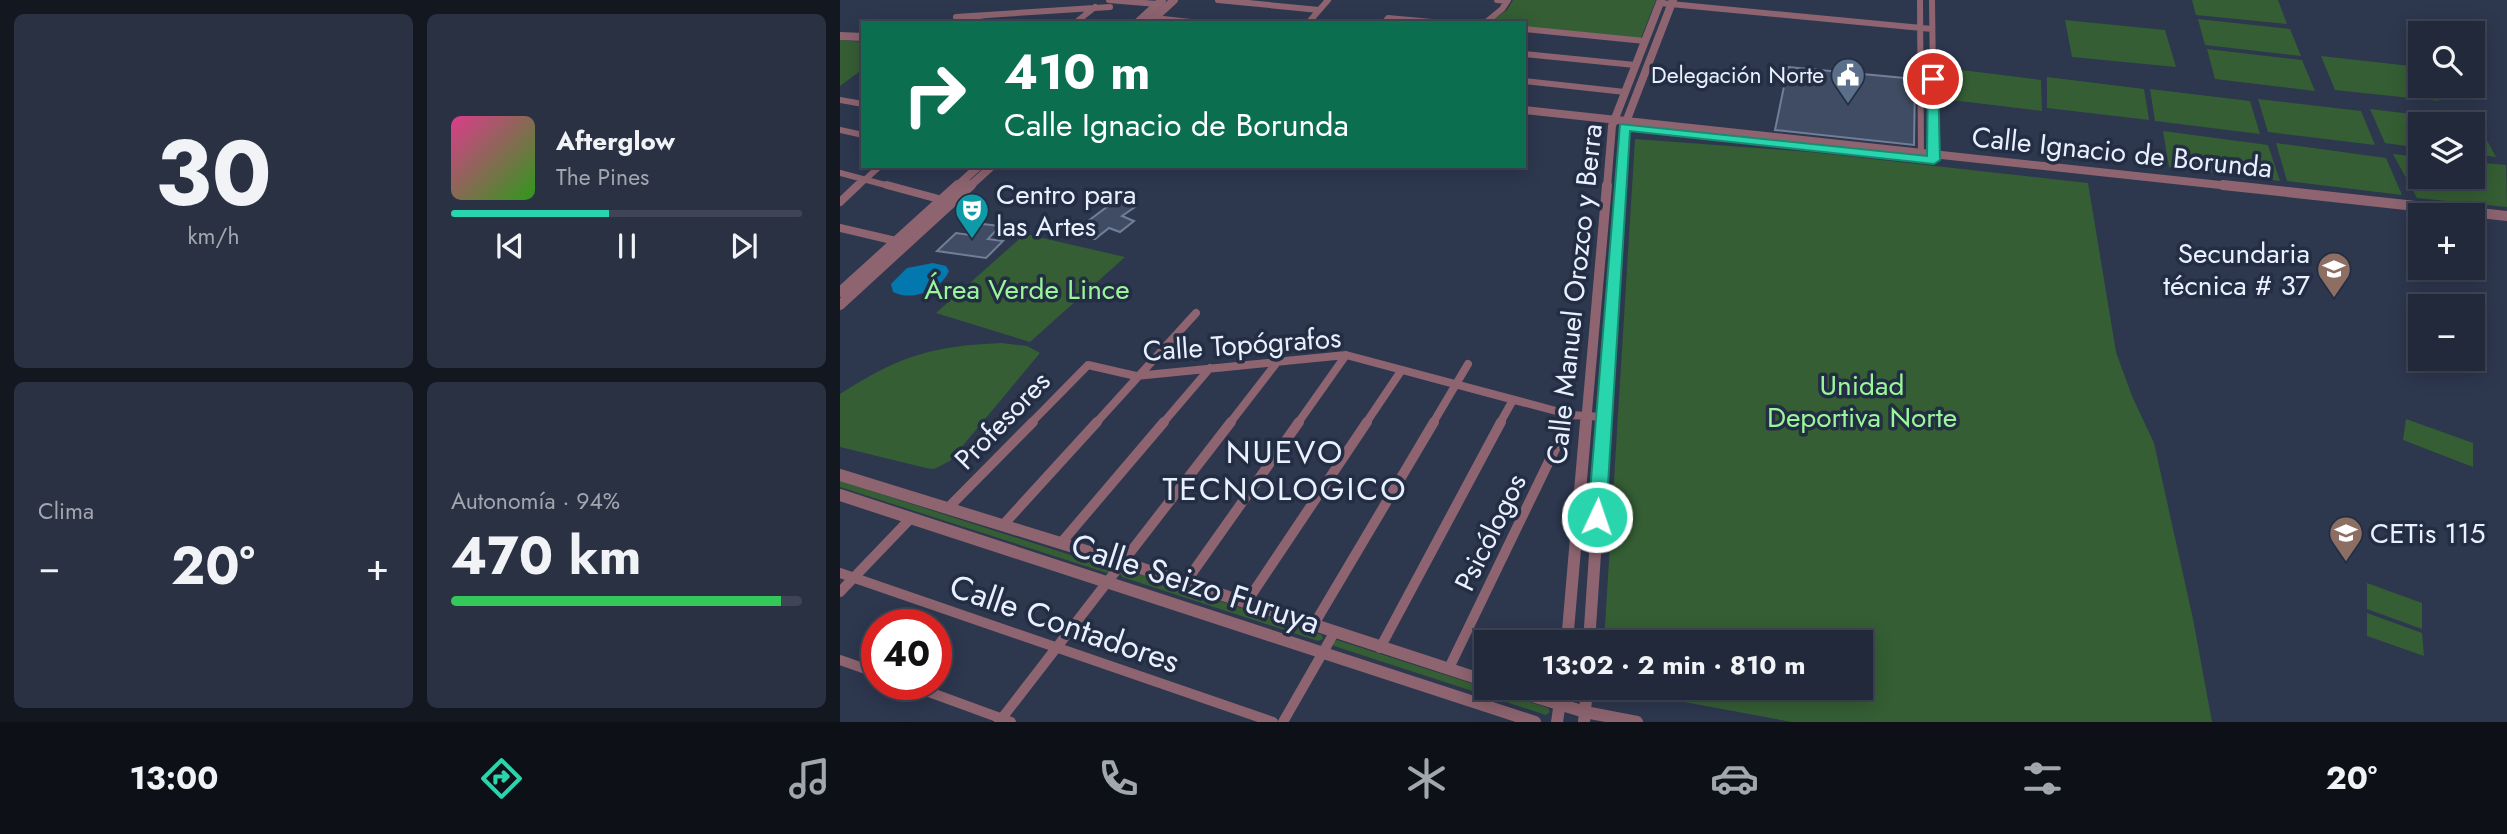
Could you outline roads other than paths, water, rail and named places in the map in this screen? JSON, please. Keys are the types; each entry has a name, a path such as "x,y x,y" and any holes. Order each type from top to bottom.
{"street":[{"path":"1152,20 1174,0"},
{"path":"1218,0 1319,10"},
{"path":"1310,21 1328,0"},
{"path":"1497,0 1508,1"},
{"path":"1920,0 1921,156"},
{"path":"1932,0 1933,157"},
{"path":"1487,21 1508,1"},
{"path":"979,21 956,18 1094,7 1108,2 1160,2"},
{"path":"1139,21 1160,2"},
{"path":"1666,2 1932,29"},
{"name":"Calle Manuel Orozco y Berra","path":"1567,630 1613,123 1645,41 1666,2"},
{"name":"Calle Manuel Orozco y Berra","path":"1590,630 1625,124 1666,2"},
{"path":"1077,21 1094,7"},
{"path":"1526,29 1645,41"},
{"path":"840,36 861,37"},
{"path":"1526,54 1635,65"},
{"path":"1526,80 1625,92"},
{"path":"840,100 861,104"},
{"name":"Calle Ignacio de Borunda","path":"1526,110 1613,123"},
{"name":"Calle Ignacio de Borunda","path":"1526,117 1625,124 2507,216"},
{"path":"840,131 861,135"},
{"name":"Calle Ignacio de Borunda","path":"1933,157 2408,212"},
{"path":"840,202 878,168"},
{"path":"842,287 976,168"},
{"path":"840,305 990,168"},
{"path":"840,173 952,202"},
{"path":"2485,221 2507,223"},
{"path":"840,228 896,241"},
{"path":"1003,525 1196,313"},
{"path":"1185,583 1346,355"},
{"name":"Calle Topógrafos","path":"1088,365 1136,376 1346,355 1571,415 1603,417"},
{"path":"949,700 1004,721 1057,648 1279,361"},
{"path":"1313,626 1468,364"},
{"name":"Profesores","path":"948,508 1088,365"},
{"path":"1061,543 1210,368"},
{"path":"1246,603 1401,371"},
{"path":"1380,648 1513,400"},
{"name":"Psicólogos","path":"1450,668 1571,415"},
{"name":"Calle Seizo Furuya","path":"840,475 1125,563 1380,648 1474,676"},
{"name":"Calle Seizo Furuya","path":"840,495 1535,722"},
{"path":"840,592 910,519"},
{"name":"Calle Contadores","path":"840,573 1273,722"},
{"path":"1283,722 1334,633"},
{"path":"840,660 861,667"},
{"path":"1544,700 1585,717 1637,722"},
{"path":"1557,722 1561,700"}],"water":[{"path":"933,263 946,266 949,271 940,284 917,295 893,292 891,284 907,268"}],"place":[{"name":"Delegación Norte","path":"1848,105"},
{"name":"Centro para las Artes","path":"972,240"},
{"name":"Secundaria técnica # 37","path":"2334,299"},
{"name":"CETis 115","path":"2346,563"}],"district":[{"name":"NUEVO TECNOLOGICO","path":"1285,470"}],"park label":[{"name":"Área Verde Lince","path":"1027,289"},
{"name":"Unidad Deportiva Norte","path":"1862,401"}]}
